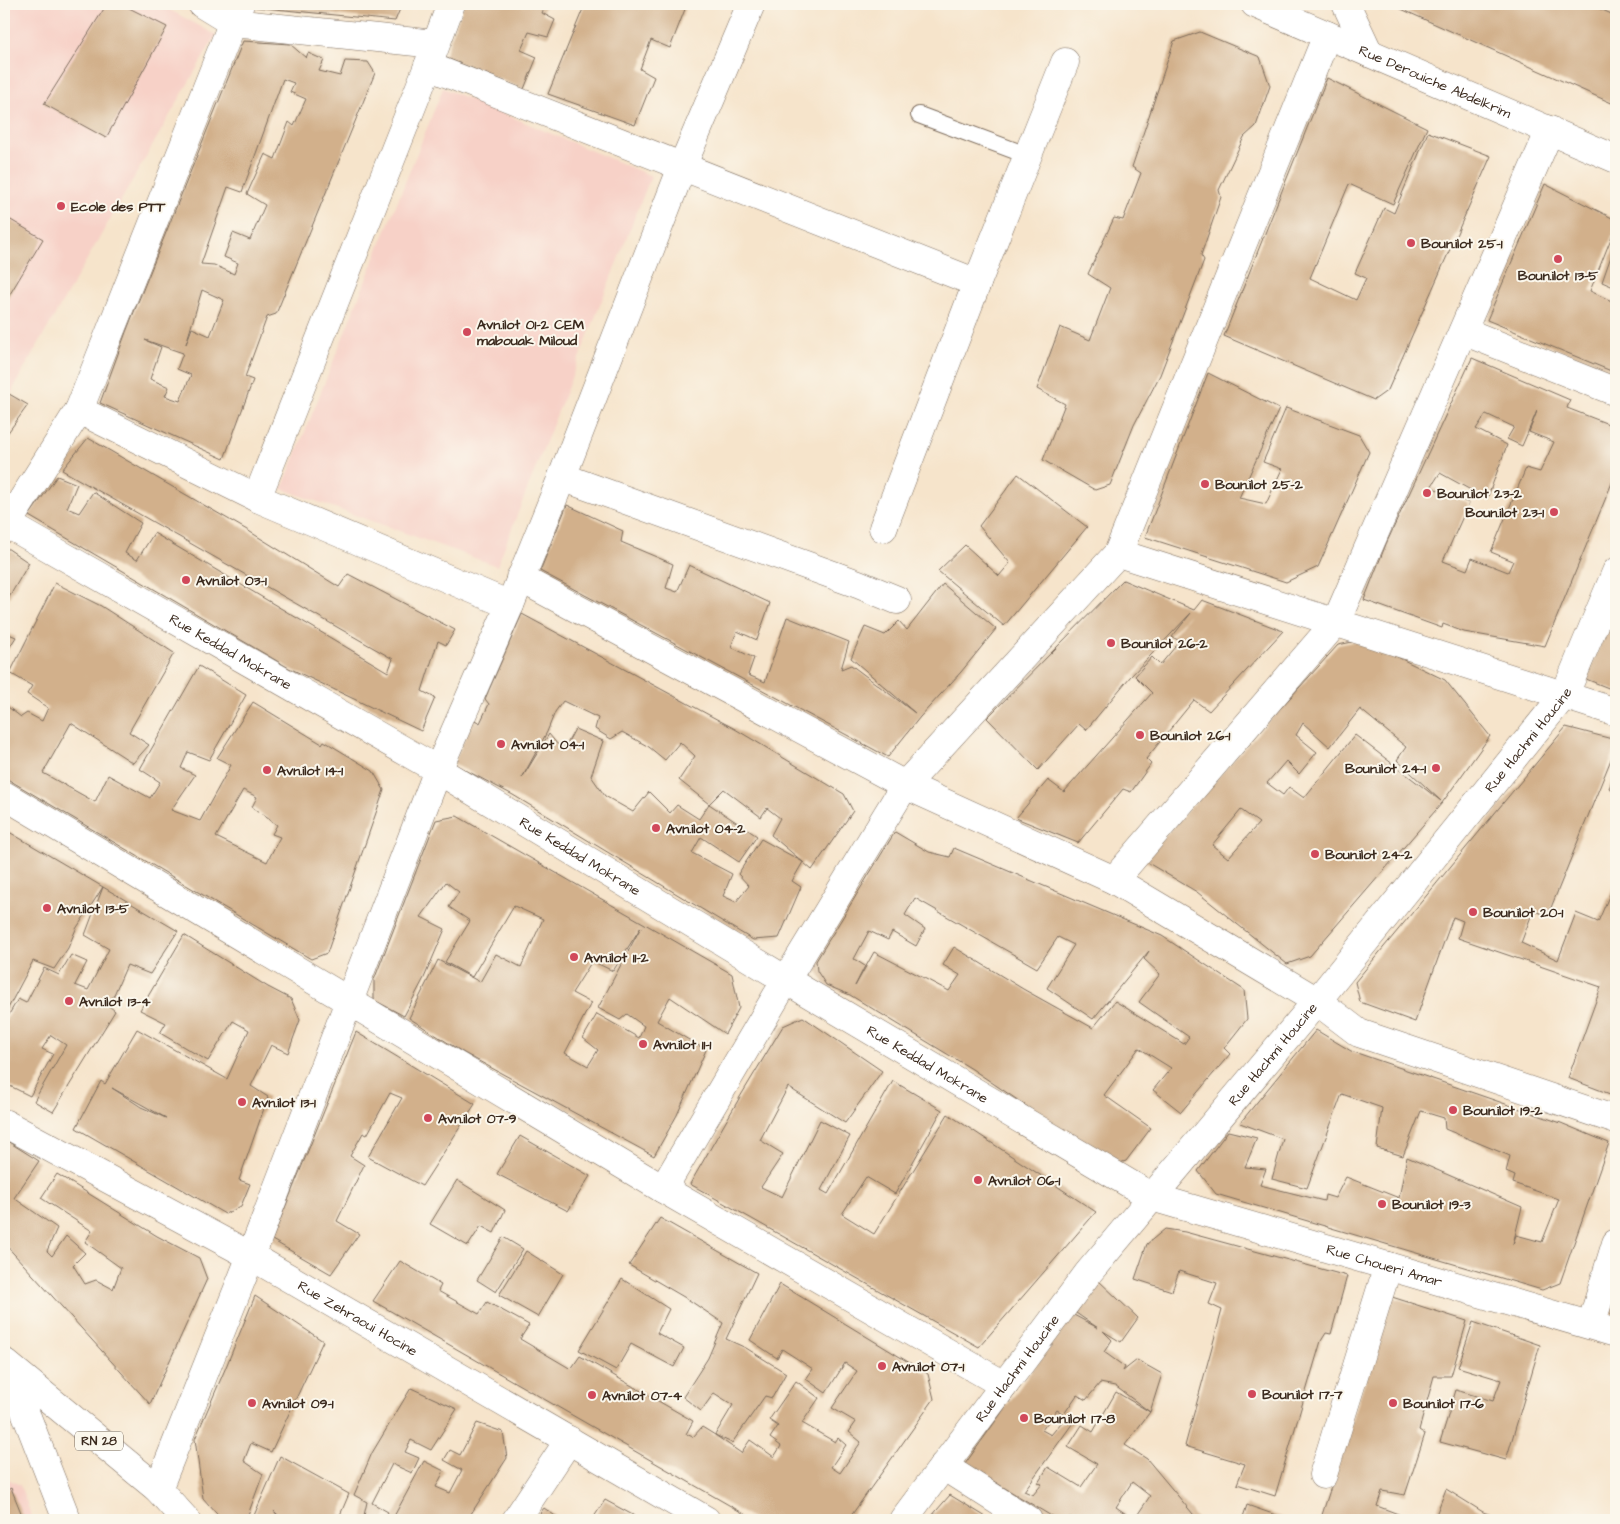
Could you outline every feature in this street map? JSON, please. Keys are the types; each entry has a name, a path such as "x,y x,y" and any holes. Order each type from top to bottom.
{"street":[{"path":"202,4 432,55 682,167 977,283"},
{"path":"257,498 451,4"},
{"path":"158,1489 251,1256 438,770 510,605 562,477 682,167 751,4"},
{"name":"Rue Derouiche Abdelkrim","path":"1255,4 1616,159"},
{"path":"1346,4 1369,52"},
{"path":"5,525 79,410 237,13"},
{"path":"663,1189 786,980 905,785 1118,553 1327,35"},
{"path":"883,528 977,283 1065,62"},
{"path":"1114,880 1336,622 1550,130"},
{"path":"1463,331 1616,392"},
{"path":"79,410 257,498 510,605"},
{"path":"562,477 858,584 897,600"},
{"name":"Rue Keddad Mokrane","path":"5,525 438,770 786,980 1152,1197"},
{"path":"1118,553 1565,694 1616,712"},
{"name":"Rue Hachmi Houcine","path":"903,1520 1089,1272 1317,1001 1565,694 1616,572"},
{"path":"520,578 905,785 1114,880 1317,1001 1359,1033 1616,1120"},
{"path":"4,795 663,1189 1004,1385"},
{"name":"Rue Zehraoui Hocine","path":"4,1123 251,1256 706,1520"},
{"name":"Rue Choueri Amar","path":"1152,1197 1604,1329"},
{"path":"1604,1329 1616,1242"},
{"path":"1323,1476 1388,1266"},
{"path":"5,1368 67,1520"},
{"name":"RN 28","path":"5,1368 158,1489 186,1520"},
{"path":"516,1520 568,1440"},
{"path":"943,1466 1028,1520"}],"lane":[{"path":"919,115 1029,156"}],"shaded area":[{"name":"Ecole des PTT","path":"4,4 159,4 216,35 4,407"},
{"name":"Avn.ilot 01-2 CEM mabouak Miloud","path":"443,88 651,176 497,566 282,489"},
{"path":"4,1477 20,1485 33,1520 4,1520"}],"building":[{"path":"107,4 121,4 167,27 106,138 44,104"},
{"path":"257,4 402,4 395,21 255,7"},
{"path":"464,4 546,4 542,13 555,20 548,37 529,32 521,50 537,57 524,89 444,57"},
{"path":"585,4 687,4 670,48 651,40 640,69 654,77 635,125 548,94"},
{"path":"1390,4 1589,4 1616,16 1616,105"},
{"path":"1200,32 1260,57 1270,86 1256,126 1244,137 1219,190 1221,197 1201,255 1204,260 1160,375 1134,425 1110,485 1095,490 1043,460 1065,404 1037,389 1060,327 1090,340 1110,288 1088,274 1114,218 1123,220 1141,173 1132,167 1174,41"},
{"path":"243,41 290,44 306,58 308,53 324,60 319,71 340,76 345,61 368,62 375,73 276,314 267,317 245,377 253,380 224,459 100,403 126,332","holes":["283,79 294,83 290,92 306,99 294,126 289,122 275,159 265,154 247,194 265,205 250,240 233,233 224,257 238,263 234,274 214,265 201,264 228,187 242,192","202,290 224,300 210,336 192,328 186,344","145,340 183,353 177,369 191,375 180,401 165,396 169,387 150,379 161,347"]},
{"name":"Boun.ilot 25-1","path":"1327,78 1427,128 1393,204 1349,184 1310,278 1356,300 1366,278 1355,273 1384,208 1394,213 1428,132 1491,156 1388,390 1374,400 1224,336"},
{"name":"Boun.ilot 13-5","path":"1545,184 1616,220 1616,226 1590,291 1616,303 1616,373 1487,320"},
{"path":"4,216 43,239 4,304"},
{"path":"1616,242 1616,288 1602,282"},
{"path":"1472,358 1570,400 1567,408 1616,427 1616,473 1545,646 1464,632 1443,624 1442,628 1364,600 1386,544","holes":["1537,411 1529,432 1554,442 1540,472 1526,468 1491,552 1513,561 1508,572 1472,558 1467,570 1443,561 1469,503 1431,487 1440,473 1487,499 1507,445 1476,429 1486,414 1514,427 1507,439 1522,446"]},
{"name":"Boun.ilot 25-2","path":"1208,373 1279,409 1239,498 1266,504 1282,469 1263,462 1286,408 1359,435 1369,452 1318,567 1286,582 1145,537"},
{"path":"4,391 28,405 4,438"},
{"name":"Avn.ilot 03-1","path":"88,438 247,530 339,587 348,574 455,630 446,645 438,641 422,691 435,698 421,731 289,668 29,516 57,476 77,484 67,508 79,513 93,492 141,523 125,553 137,560 154,533 388,672 393,659 62,470"},
{"path":"1018,474 1087,527 1004,626 938,571 965,545 999,576 1010,563 979,526"},
{"path":"567,505 623,531 621,542 673,564 666,588 677,592 689,565 770,603 757,640 737,631 731,647 754,658 748,675 765,682 787,617 849,642 841,669 851,665 915,713 851,658 865,627 885,635 899,621 907,630 943,584 996,629 888,757 540,571"},
{"path":"7,548 29,563 4,606 4,553"},
{"path":"1123,580 1194,610 1202,600 1283,631 1209,711 1194,700 1146,759 1151,764 1131,792 1123,789 1078,843 1016,818 1048,780 1064,792 1152,693 1135,676 1152,657 1160,665 1180,641 1172,637 1191,613 1130,677 1086,730 1079,724 1038,770 987,718"},
{"name":"Avn.ilot 14-1","path":"55,583 101,606 174,653 129,732 149,745 133,763 71,723 43,773 95,802 108,775 150,798 160,782 140,769 199,666 246,695 209,760 188,752 181,768 195,775 171,810 200,821 231,765 217,758 253,702 322,744 324,741 373,771 384,790 327,953 311,959 4,777 4,704 21,717 27,713 42,721 48,708 27,694 32,686 10,673","holes":["243,790 257,797 252,807 277,825 272,834 280,837 267,862 216,837"]},
{"path":"1616,607 1616,691 1586,679"},
{"path":"522,614 735,729 844,794 853,811 812,870 803,862 792,881 801,887 779,938 753,940 513,795 454,764 473,719 480,723 489,704 485,699","holes":["563,701 598,718 595,729 611,739 622,732 649,747 665,760 680,742 695,756 679,780 709,804 699,819 677,805 670,813 649,792 633,812 605,796 591,776 603,741 575,729 563,751 549,734 522,778 547,732 555,712","724,789 761,817 767,808 780,818 771,835 802,862 761,839 738,874 749,886 736,902 723,896 732,874 692,853 701,837 739,862 757,836 709,804"]},
{"path":"4,632 16,637 4,656"},
{"path":"1362,640 1445,680 1490,736 1442,803 1310,956 1287,964 1197,892 1143,860 1338,645","holes":["1360,709 1406,747 1397,760 1441,801 1355,735 1304,798 1289,787 1283,795 1267,783 1286,761 1299,774 1317,752 1296,735 1303,723 1330,747","1241,810 1259,823 1228,858 1212,845"]},
{"name":"Boun.ilot 20-1","path":"1566,727 1616,740 1616,747 1548,915 1533,911 1521,943 1558,960 1576,913 1598,922 1616,880 1616,1092 1610,1094 1568,1078 1601,987 1458,938 1463,921 1453,917 1415,1022 1360,1002 1355,982"},
{"path":"1616,773 1616,791 1609,788"},
{"name":"Avn.ilot 11-2","path":"457,816 732,974 739,1008 725,1034 670,997 657,1021 706,1050 677,1115 654,1156 464,1053 409,1018 438,960 480,982 496,954 521,967 543,919 514,906 472,977 445,962 470,921 449,907 459,892 446,882 421,917 445,929 424,978 404,1016 374,1000 374,980 436,820","holes":["641,927 598,1008 620,1020 627,1014 644,1026 639,1038 597,1014 583,1038 598,1050 588,1066 565,1053 591,1003 572,993 592,961 613,971"]},
{"name":"Avn.ilot 13-5","path":"4,829 103,887 76,929 68,948 54,969 33,961 4,1016 4,939 7,932 4,930"},
{"path":"895,832 929,852 950,857 954,848 1162,936 1244,990 1247,1019 1224,1048 1230,1054 1181,1112 1153,1090 1171,1068 1139,1048 1104,1095 1151,1128 1126,1161 1113,1165 972,1069 850,995 826,985 817,971 816,961","holes":["915,898 1037,968 1058,937 1074,945 1047,988 1093,1019 1149,951 1144,959 1160,974 1139,1002 1189,1037 1184,1044 1115,1001 1093,1028 1023,989 954,947 943,965 960,975 949,991 874,952 855,986 865,966 854,959 869,931 888,940 892,932 916,946 925,929 905,915"]},
{"name":"Avn.ilot 13-4","path":"103,887 178,931 150,974 127,965 109,1006 115,1011 53,1112 34,1101 66,1045 51,1035 42,1049 53,1054 30,1096 4,1083 4,1023 18,999 26,1003 44,968 59,975 71,955 87,962 75,985 88,990 109,949 85,935"},
{"path":"184,935 268,987 291,999 300,1020 288,1053 271,1045 251,1086 268,1097 239,1180 250,1184 241,1206 225,1214 76,1128 101,1081 105,1084 137,1029 227,1079 249,1030 233,1021 208,1061 160,1033 166,1023 140,1010","holes":["112,1088 166,1118 141,1107"]},
{"name":"Avn.ilot 06-1","path":"803,1017 882,1071 845,1123 788,1087 760,1140 783,1154 761,1187 782,1197 820,1120 850,1136 821,1190 828,1194 893,1081 942,1110 895,1194 866,1177 842,1214 874,1234 948,1114 1096,1212 979,1347 690,1184 783,1026"},
{"path":"1316,1030 1351,1051 1561,1123 1609,1143 1560,1283 1542,1290 1216,1194 1198,1171 1228,1131 1257,1138 1245,1167 1266,1169 1260,1185 1324,1201 1325,1195 1335,1198 1346,1177 1399,1198 1407,1157 1522,1207 1513,1244 1516,1235 1542,1242 1559,1199 1513,1183 1515,1176 1506,1172 1510,1156 1445,1129 1444,1118 1421,1111 1403,1156 1377,1148 1382,1108 1342,1094 1307,1188 1272,1179 1283,1139 1240,1123"},
{"name":"Avn.ilot 07-9","path":"356,1032 475,1104 422,1186 368,1157 402,1098 390,1093 367,1135 363,1133 350,1156 364,1165 337,1221 359,1234 331,1274 272,1240"},
{"path":"520,1136 590,1176 568,1211 497,1174"},
{"path":"4,1139 39,1161 14,1198 57,1228 47,1251 52,1256 66,1236 85,1253 73,1265 85,1284 96,1280 113,1289 121,1268 85,1242 92,1231 41,1198 57,1174 157,1236 199,1258 207,1279 150,1404 4,1243"},
{"path":"457,1180 505,1210 494,1233 481,1226 468,1246 430,1224"},
{"path":"660,1218 757,1273 726,1339 746,1348 786,1373 772,1398 765,1396 732,1443 715,1435 733,1405 714,1393 701,1411 683,1397 708,1358 723,1323 689,1300 629,1265"},
{"name":"Boun.ilot 17-7","path":"1165,1229 1185,1232 1347,1276 1331,1334 1326,1333 1321,1341 1275,1496 1237,1484 1245,1464 1185,1446 1222,1310 1209,1304 1217,1283 1179,1271 1172,1291 1135,1279 1147,1244"},
{"path":"503,1237 523,1249 496,1292 477,1280"},
{"path":"526,1251 563,1274 538,1317 499,1295"},
{"path":"400,1261 441,1285 438,1291 479,1314 487,1302 529,1325 520,1339 571,1369 580,1356 693,1421 686,1434 693,1437 702,1427 741,1453 750,1440 774,1457 781,1446 770,1438 778,1426 769,1420 796,1381 819,1398 802,1423 835,1442 838,1438 846,1445 831,1467 840,1473 861,1442 849,1432 856,1422 832,1408 857,1371 845,1363 826,1393 806,1379 813,1369 782,1349 777,1358 750,1340 780,1284 928,1374 934,1399 848,1520 755,1520 373,1301"},
{"path":"622,1279 669,1309 657,1333 684,1348 674,1367 631,1344 616,1370 579,1350"},
{"name":"Boun.ilot 17-8","path":"1098,1280 1138,1318 1121,1342 1103,1331 1112,1340 1104,1352 1125,1367 1123,1371 1137,1360 1162,1374 1150,1412 1125,1445 1147,1459 1198,1520 1134,1520 1150,1496 1132,1482 1116,1507 1126,1514 1121,1520 1075,1520 1070,1517 1066,1520 1058,1520 965,1464 1072,1314 1098,1328 1076,1313","holes":["1100,1383 1115,1386 1150,1412 1116,1392 1093,1432 1082,1425 1068,1447 1097,1464 1081,1487 1048,1467 1038,1483 1042,1484 1033,1495 1024,1491 1075,1420 1066,1417 1051,1435 1042,1430 1057,1410 1064,1414 1077,1395 1086,1400"]},
{"name":"Avn.ilot 09-1","path":"255,1296 323,1341 271,1452 251,1443 244,1461 263,1474 246,1520 222,1520 203,1498 195,1439"},
{"name":"Boun.ilot 17-6","path":"1392,1297 1467,1321 1451,1376 1434,1376 1419,1430 1425,1434 1405,1495 1382,1491 1377,1506 1414,1520 1327,1520 1321,1518"},
{"path":"1616,1298 1616,1316 1611,1315"},
{"path":"1473,1322 1540,1345 1506,1460 1440,1442 1456,1390 1493,1401 1501,1380 1458,1367"},
{"path":"411,1388 457,1409 431,1450 411,1440 405,1452 419,1458 412,1473 392,1464 372,1503 388,1512 384,1520 363,1520 367,1502 354,1495 372,1453"},
{"path":"477,1423 503,1432 507,1458 467,1520 392,1520 424,1461 444,1471 436,1487 450,1493 462,1470 444,1460 450,1450 460,1455"},
{"path":"280,1456 349,1494 338,1520 283,1520 274,1511 281,1520 252,1520"},
{"path":"11,1488 24,1520 4,1520 4,1492"},
{"path":"1446,1489 1483,1512 1506,1520 1434,1520"},
{"path":"950,1495 991,1520 920,1520 924,1515 930,1518"},
{"path":"605,1500 642,1520 592,1520"},
{"path":"1247,1505 1290,1520 1242,1520"},
{"path":"544,1508 561,1520 535,1520"}],"place":[{"name":"Ecole des PTT","path":"61,206"},
{"name":"Boun.ilot 25-1","path":"1411,243"},
{"name":"Boun.ilot 13-5","path":"1558,259"},
{"name":"Avn.ilot 01-2 CEM mabouak Miloud","path":"467,332"},
{"name":"Boun.ilot 25-2","path":"1205,484"},
{"name":"Boun.ilot 23-2","path":"1427,493"},
{"name":"Boun.ilot 23-1","path":"1554,512"},
{"name":"Avn.ilot 03-1","path":"186,580"},
{"name":"Boun.ilot 26-2","path":"1111,643"},
{"name":"Boun.ilot 26-1","path":"1140,735"},
{"name":"Avn.ilot 04-1","path":"501,744"},
{"name":"Boun.ilot 24-1","path":"1436,768"},
{"name":"Avn.ilot 14-1","path":"267,770"},
{"name":"Avn.ilot 04-2","path":"656,828"},
{"name":"Boun.ilot 24-2","path":"1315,854"},
{"name":"Avn.ilot 13-5","path":"47,908"},
{"name":"Boun.ilot 20-1","path":"1473,912"},
{"name":"Avn.ilot 11-2","path":"574,957"},
{"name":"Avn.ilot 13-4","path":"69,1001"},
{"name":"Avn.ilot 11-1","path":"643,1044"},
{"name":"Avn.ilot 13-1","path":"242,1102"},
{"name":"Boun.ilot 19-2","path":"1453,1110"},
{"name":"Avn.ilot 07-9","path":"428,1118"},
{"name":"Avn.ilot 06-1","path":"978,1180"},
{"name":"Boun.ilot 19-3","path":"1382,1204"},
{"name":"Avn.ilot 07-1","path":"882,1366"},
{"name":"Boun.ilot 17-7","path":"1252,1394"},
{"name":"Avn.ilot 07-4","path":"592,1395"},
{"name":"Avn.ilot 09-1","path":"252,1403"},
{"name":"Boun.ilot 17-6","path":"1393,1403"},
{"name":"Boun.ilot 17-8","path":"1024,1418"}]}
